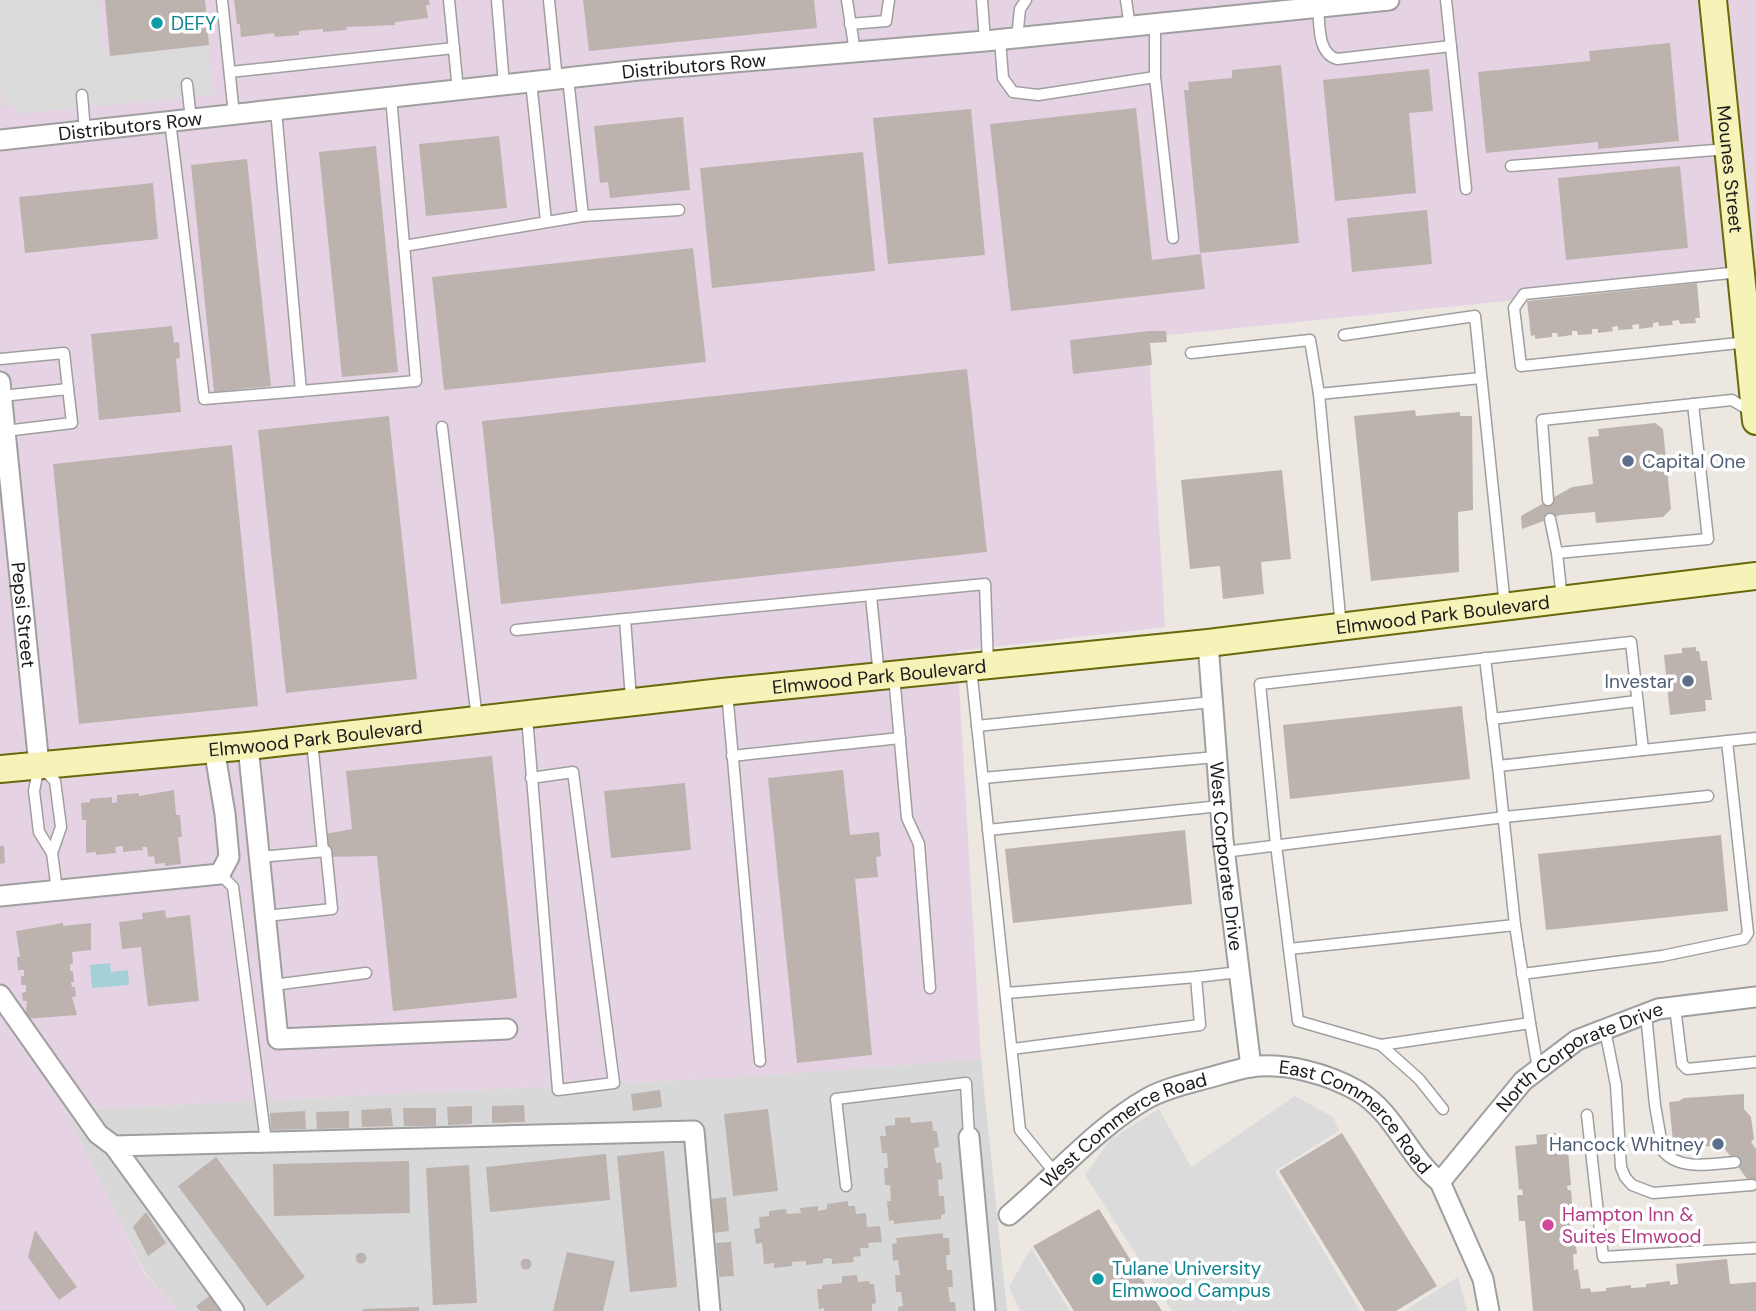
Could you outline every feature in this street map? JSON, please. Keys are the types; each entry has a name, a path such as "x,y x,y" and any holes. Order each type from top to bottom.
{"street":[{"name":"Distributors Row","path":"0,140 531,82 1130,27 1390,0"},
{"name":"Mounes Street","path":"1713,0 1756,421"},
{"name":"Pepsi Street","path":"1,389 39,765"},
{"name":"Elmwood Park Boulevard","path":"0,769 248,746 727,691 1208,643 1756,576"},
{"name":"West Corporate Drive","path":"1208,643 1224,852 1251,1067"},
{"path":"248,746 278,1039 507,1030"},
{"path":"0,896 220,874 229,857 214,748"},
{"path":"0,995 98,1134 114,1146 234,1311"},
{"name":"North Corporate Drive","path":"1440,1182 1523,1081 1577,1040 1658,1009 1756,997"},
{"name":"West Commerce Road","path":"1009,1215 1105,1128 1149,1098 1187,1084 1251,1067"},
{"name":"East Commerce Road","path":"1251,1067 1290,1068 1335,1081 1360,1092 1394,1123 1430,1173 1440,1182 1483,1279 1489,1311"},
{"path":"114,1146 694,1131 710,1311"},
{"path":"969,1137 985,1311"}],"lane":[{"path":"222,0 234,115"},
{"path":"449,0 458,90"},
{"path":"497,0 504,85"},
{"path":"550,0 583,216"},
{"path":"847,0 855,52"},
{"path":"850,24 886,21 889,0"},
{"path":"982,0 1001,39 1003,78 1013,92 1038,94 1155,77"},
{"path":"1001,39 1026,0"},
{"path":"1126,0 1130,27"},
{"path":"1446,0 1466,189"},
{"path":"1318,7 1324,48 1329,56 1337,59 1451,46"},
{"path":"1155,24 1155,77 1173,238"},
{"path":"230,72 454,48"},
{"path":"531,82 545,221"},
{"path":"187,84 191,119"},
{"path":"82,96 85,131"},
{"path":"170,121 204,399 416,381 391,97"},
{"path":"276,110 301,391"},
{"path":"1511,166 1728,149"},
{"path":"404,246 583,216 679,211"},
{"path":"1741,272 1524,294 1514,308 1521,366 1748,342"},
{"path":"1344,335 1475,316 1505,607"},
{"path":"1191,353 1310,340 1319,394 1341,627"},
{"path":"0,359 64,354 72,424 5,431"},
{"path":"1319,394 1481,378"},
{"path":"1,389 68,389"},
{"path":"1548,500 1542,421 1732,400 1756,414"},
{"path":"1557,554 1708,539 1693,404"},
{"path":"442,427 477,720"},
{"path":"1550,519 1562,600"},
{"path":"516,630 985,583 977,726 1020,1130 1056,1174"},
{"path":"871,596 900,738 907,818 919,844 930,988"},
{"path":"625,619 631,702"},
{"path":"1530,1023 1381,1045 1298,1021 1276,845 1260,684 1632,642 1643,750"},
{"path":"1485,659 1522,974 1538,1069"},
{"path":"727,691 760,1062"},
{"path":"1492,719 1637,701"},
{"path":"977,726 1212,702"},
{"path":"526,715 531,778 558,1090 614,1083 573,772 531,778"},
{"path":"312,738 323,852"},
{"path":"732,756 900,738"},
{"path":"1498,766 1756,738"},
{"path":"1522,974 1662,956 1744,939 1748,933 1727,741"},
{"path":"983,778 1216,757"},
{"path":"39,765 55,781 61,827 52,853"},
{"path":"39,765 33,791 39,832 52,853 57,890"},
{"path":"1224,852 1504,817 1708,796"},
{"path":"988,830 1220,806"},
{"path":"260,857 326,851 332,909 266,916"},
{"path":"220,874 233,887 265,1142"},
{"path":"1289,949 1516,925"},
{"path":"1006,993 1239,972"},
{"path":"273,985 366,973"},
{"path":"1012,1049 1200,1025 1196,977"},
{"path":"1675,1007 1682,1064 1688,1069 1756,1062"},
{"path":"1646,1014 1655,1105 1663,1151 1681,1163 1735,1163"},
{"path":"1605,1030 1616,1086 1621,1167 1628,1181 1645,1190 1664,1193 1752,1185"},
{"path":"1381,1045 1419,1079 1443,1109"},
{"path":"846,1186 836,1099 966,1083 969,1137"},
{"path":"1587,1115 1603,1257 1756,1248"}],"shaded area":[{"path":"0,0 1756,0 1756,276 1148,337 1165,627 957,651 981,1059 742,1077 66,1110 145,1274 179,1311 0,1311"},
{"path":"0,0 98,0 103,49 108,49 109,56 209,45 213,95 17,114 16,106 3,107 0,76"},
{"path":"981,1059 1007,1311 179,1311 146,1274 65,1110 742,1077"},
{"path":"1295,1096 1333,1117 1339,1131 1275,1171 1360,1311 1172,1311 1085,1175 1111,1139 1159,1109 1191,1167"},
{"path":"1031,1248 1070,1311 1020,1311 1009,1287"},
{"path":"1458,1277 1467,1311 1404,1311"}],"water":[{"path":"110,963 111,972 128,970 129,985 92,988 90,965"}],"building":[{"name":"DEFY","path":"105,0 205,0 209,45 110,56"},
{"path":"234,0 429,0 430,5 426,5 428,18 395,22 395,25 346,27 347,30 323,32 323,29 299,31 299,35 275,37 274,33 241,37"},
{"path":"583,0 814,0 817,28 589,51"},
{"path":"1670,43 1679,141 1598,149 1598,142 1486,153 1478,72 1590,61 1589,51"},
{"path":"1281,65 1299,243 1200,253 1184,90 1189,90 1188,82 1232,78 1232,70"},
{"path":"1429,69 1433,111 1409,113 1416,193 1335,201 1323,80"},
{"path":"1136,108 1152,260 1201,254 1205,289 1011,311 990,124"},
{"path":"971,109 985,255 888,264 873,118"},
{"path":"683,117 690,190 610,198 608,182 600,183 594,126"},
{"path":"499,136 507,208 426,216 419,144"},
{"path":"376,146 398,372 342,377 319,152"},
{"path":"863,152 875,271 712,288 700,168"},
{"path":"247,159 271,386 214,392 191,165"},
{"path":"1680,166 1688,248 1566,260 1558,178"},
{"path":"153,183 158,239 25,253 19,197"},
{"path":"1427,210 1432,264 1352,272 1347,218"},
{"path":"693,248 706,362 444,390 432,277"},
{"path":"1697,283 1700,318 1695,318 1696,323 1680,324 1679,320 1672,321 1673,325 1659,326 1658,322 1653,323 1653,327 1639,329 1639,324 1632,325 1633,329 1618,330 1618,326 1612,327 1613,331 1598,333 1598,329 1592,329 1592,334 1578,335 1577,331 1572,331 1572,335 1558,337 1557,333 1552,333 1552,337 1535,339 1535,335 1531,336 1527,301"},
{"path":"172,326 174,343 179,342 180,358 176,359 181,412 99,420 91,334"},
{"path":"1166,331 1167,342 1150,343 1152,365 1073,374 1070,340"},
{"path":"967,369 987,552 501,604 482,421"},
{"path":"1415,410 1416,416 1460,412 1460,416 1472,416 1473,510 1458,512 1459,572 1371,581 1354,416"},
{"path":"389,416 417,679 286,693 258,430"},
{"name":"Capital One","path":"1655,423 1663,429 1671,509 1663,517 1596,523 1595,512 1560,515 1522,529 1521,516 1572,487 1593,484 1588,437 1599,436 1598,429"},
{"path":"232,445 258,706 79,724 53,464"},
{"path":"1282,470 1291,559 1261,562 1264,594 1223,599 1220,566 1190,569 1181,480"},
{"name":"Investar","path":"1696,647 1701,661 1707,661 1712,700 1705,700 1706,711 1670,715 1664,655 1682,653 1682,648"},
{"path":"1462,706 1470,779 1290,799 1283,725"},
{"path":"492,756 517,998 393,1011 377,856 327,857 325,834 352,829 346,771"},
{"path":"843,770 850,835 879,832 881,856 876,857 878,877 855,879 872,1055 797,1063 768,778"},
{"path":"685,783 691,850 611,858 604,791"},
{"path":"174,790 176,815 180,815 182,837 178,837 181,864 155,864 154,856 148,857 147,847 142,847 143,850 123,852 123,846 115,847 116,853 86,853 86,820 82,820 81,803 90,802 90,799 112,797 112,803 117,802 117,795 139,793 139,796"},
{"path":"1185,830 1192,904 1013,923 1005,849"},
{"path":"1721,835 1728,911 1546,930 1538,854"},
{"path":"0,846 4,846 5,863 0,864"},
{"path":"165,910 166,918 190,915 199,1001 148,1006 141,947 122,949 119,922 143,919 142,913"},
{"path":"63,923 63,926 91,923 91,950 72,952 73,963 70,965 74,982 71,982 76,996 72,997 77,1015 25,1019 27,1001 23,1001 22,993 26,992 26,985 21,985 24,970 18,970 17,957 20,957 16,931"},
{"path":"660,1090 662,1107 633,1111 631,1094"},
{"name":"Hancock Whitney","path":"1744,1094 1744,1109 1751,1117 1754,1139 1751,1142 1756,1149 1756,1191 1722,1145 1686,1148 1683,1141 1673,1141 1669,1102 1684,1098"},
{"path":"524,1105 525,1122 492,1123 492,1106"},
{"path":"472,1106 472,1124 448,1125 447,1107"},
{"path":"391,1108 393,1126 362,1127 361,1110"},
{"path":"403,1108 436,1108 436,1126 404,1126"},
{"path":"768,1109 778,1191 733,1196 724,1114"},
{"path":"305,1111 306,1129 271,1130 270,1113"},
{"path":"349,1111 349,1128 317,1129 316,1112"},
{"path":"910,1117 911,1123 932,1121 933,1131 937,1131 939,1147 934,1148 936,1163 941,1162 943,1179 938,1180 939,1196 944,1196 945,1214 941,1215 941,1219 894,1224 894,1220 889,1221 887,1201 891,1201 890,1185 885,1185 884,1168 888,1168 887,1153 882,1153 880,1136 886,1136 885,1126 895,1125 895,1118"},
{"path":"1342,1133 1437,1286 1396,1311 1365,1311 1279,1171"},
{"name":"Hampton Inn & Suites Elmwood","path":"1556,1133 1556,1140 1567,1139 1571,1185 1567,1186 1568,1190 1571,1190 1573,1215 1569,1216 1571,1229 1574,1229 1577,1254 1573,1254 1574,1270 1578,1269 1581,1289 1590,1288 1591,1292 1631,1285 1631,1288 1646,1287 1646,1284 1670,1281 1670,1285 1678,1284 1676,1264 1727,1259 1730,1284 1756,1282 1756,1311 1533,1311 1525,1221 1519,1221 1517,1195 1523,1195 1522,1189 1519,1190 1515,1146 1537,1144 1536,1135"},
{"path":"664,1151 677,1287 630,1292 617,1156"},
{"path":"606,1154 610,1200 490,1212 486,1167"},
{"path":"216,1157 305,1277 267,1306 178,1186"},
{"path":"409,1161 410,1213 274,1216 273,1164"},
{"path":"469,1165 477,1303 433,1305 426,1168"},
{"path":"726,1197 729,1231 714,1233 711,1199"},
{"path":"848,1201 848,1206 855,1206 856,1214 866,1213 867,1227 880,1226 882,1242 868,1243 869,1248 860,1248 861,1256 853,1257 854,1262 832,1264 832,1259 828,1258 823,1259 823,1263 806,1265 806,1261 792,1262 792,1266 774,1268 774,1263 764,1264 762,1243 756,1244 754,1229 760,1228 759,1217 769,1216 769,1211 786,1209 787,1214 801,1213 800,1208 818,1206 818,1211 827,1209 827,1204"},
{"name":"Tulane University Elmwood Campus","path":"1099,1209 1162,1311 1074,1311 1033,1246"},
{"path":"146,1212 166,1243 148,1256 133,1227"},
{"path":"35,1230 77,1287 59,1300 28,1257"},
{"path":"943,1233 943,1238 949,1238 947,1270 952,1270 953,1287 948,1287 950,1302 955,1302 956,1311 898,1311 898,1307 903,1306 901,1292 896,1292 895,1275 900,1275 898,1260 893,1261 892,1244 897,1243 896,1238"},
{"path":"731,1242 734,1276 719,1277 716,1243"},
{"path":"361,1252 367,1258 361,1264 355,1258"},
{"path":"567,1252 615,1261 603,1311 553,1311"},
{"path":"526,1258 532,1264 526,1270 520,1264"},
{"path":"857,1275 858,1282 869,1281 874,1284 876,1303 872,1304 872,1311 819,1309 817,1289 822,1289 822,1285 842,1283 842,1276"},
{"path":"211,1295 223,1311 200,1311 196,1306"},
{"path":"419,1307 419,1311 363,1311 363,1309"}],"place":[{"name":"DEFY","path":"157,23"},
{"name":"Capital One","path":"1628,461"},
{"name":"Investar","path":"1688,681"},
{"name":"Hancock Whitney","path":"1718,1144"},
{"name":"Hampton Inn & Suites Elmwood","path":"1548,1225"},
{"name":"Tulane University Elmwood Campus","path":"1098,1279"}]}
